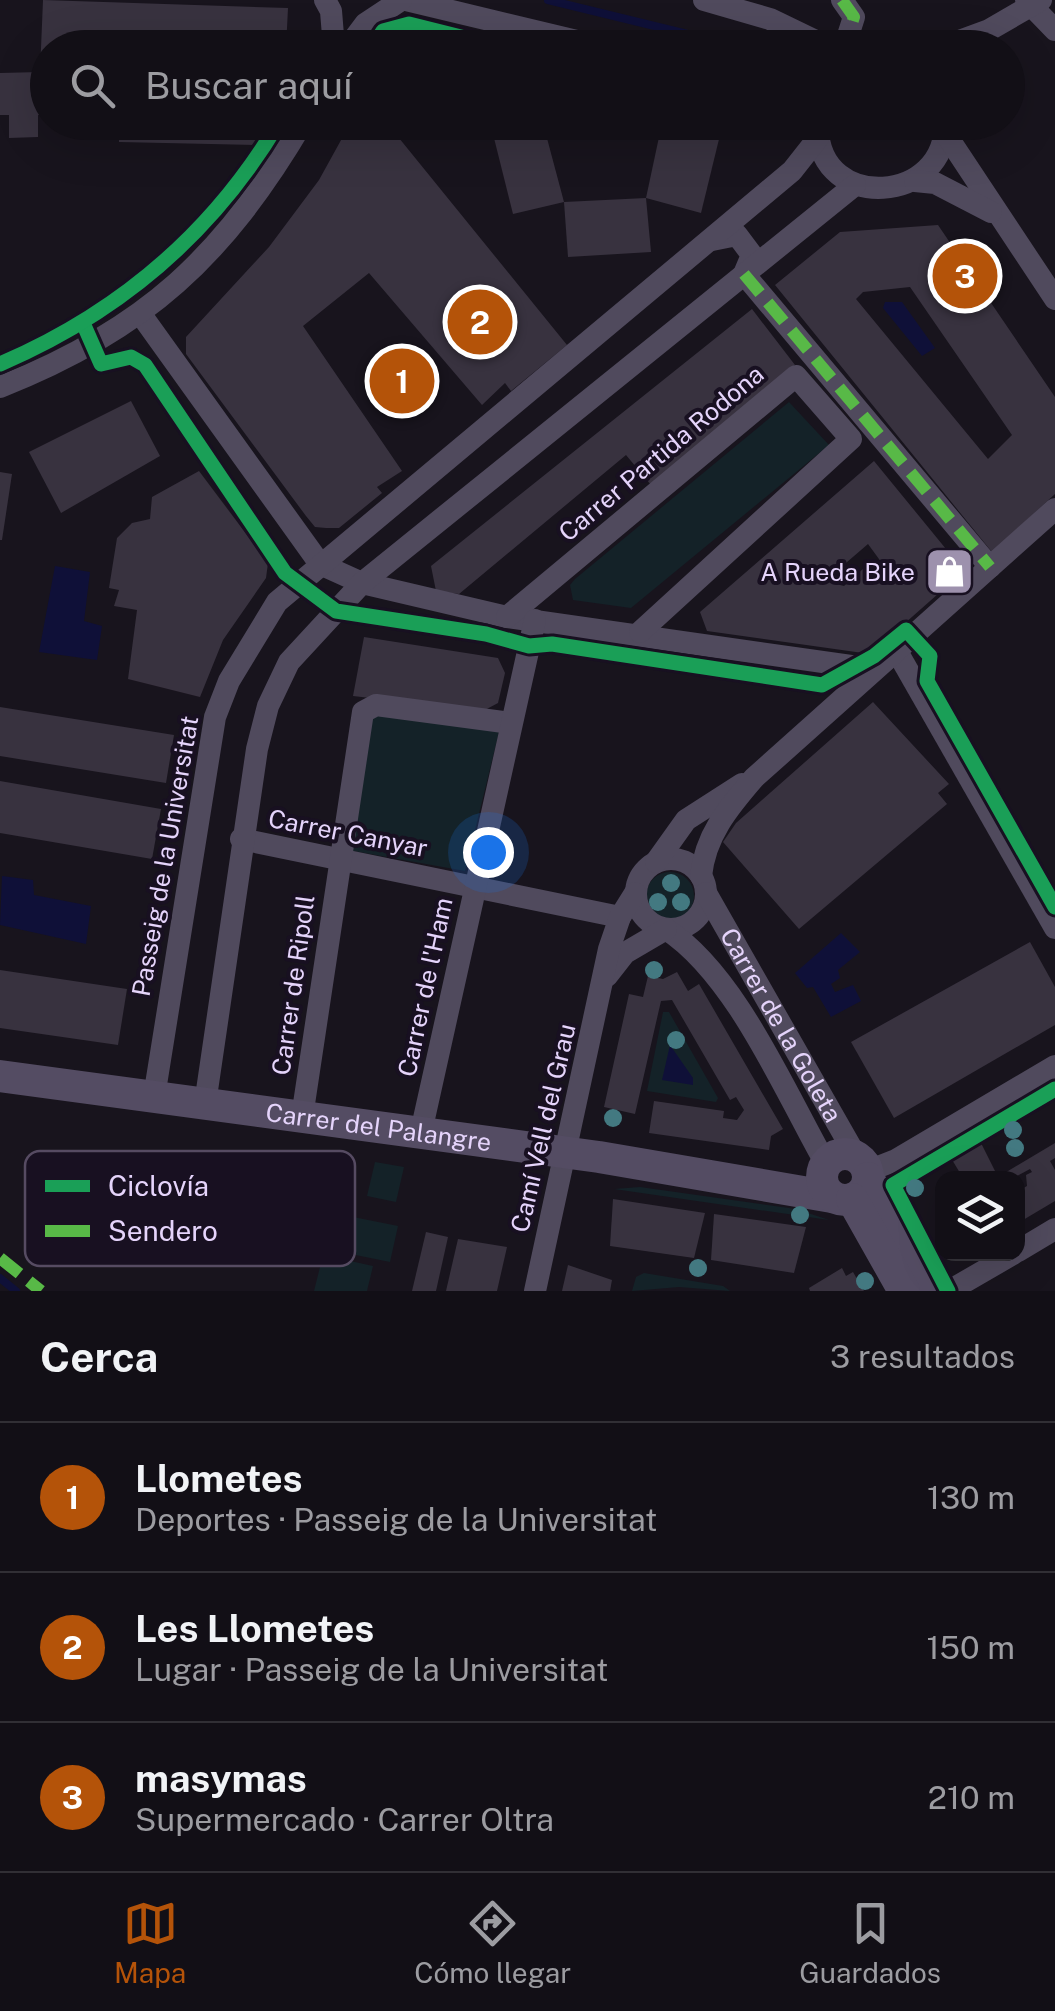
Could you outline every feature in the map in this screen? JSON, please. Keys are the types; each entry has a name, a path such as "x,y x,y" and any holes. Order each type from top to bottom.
{"street":[{"path":"325,0 331,10 333,30"},
{"path":"362,30 404,0 530,30"},
{"path":"704,0 770,18 794,30"},
{"path":"842,0 854,17 850,30"},
{"path":"994,30 1032,2 1055,30"},
{"path":"0,387 142,316 242,218 292,140"},
{"name":"Passeig de la Universitat","path":"154,1097 216,718 229,682 277,602 792,171 812,140"},
{"path":"822,140 837,173 855,185 876,190 915,181 930,168 940,140"},
{"path":"952,140 1055,300"},
{"path":"915,181 967,197 998,216"},
{"path":"205,1104 257,749 278,682 289,662 362,582 855,185"},
{"path":"709,241 737,235 752,255 744,274"},
{"path":"744,274 990,567"},
{"path":"142,316 320,564 362,582 507,616 640,632 851,666 869,674"},
{"name":"Carrer Partida Rodona","path":"507,616 796,376 851,439 640,632"},
{"path":"606,978 625,954 666,929 694,920 704,884 703,854 715,830 754,778 1055,508"},
{"name":"Carrer de l'Ham","path":"421,1132 534,620"},
{"path":"895,648 1055,928"},
{"name":"Carrer de Ripoll","path":"302,1117 363,712 376,705 511,723"},
{"path":"666,929 647,921 635,893 641,875 656,862 686,820 716,797 754,778"},
{"name":"Carrer Canyar","path":"242,839 620,917"},
{"path":"656,862 676,859 704,884"},
{"name":"Carrer de la Goleta","path":"704,884 904,1291"},
{"name":"Camí Vell del Grau","path":"535,1291 620,917 635,893"},
{"name":"Carrer de la Goleta","path":"666,929 690,945 726,988 850,1178 931,1291"},
{"path":"850,1178 896,1160 1055,1066"},
{"name":"Carrer del Palangre","path":"0,1076 756,1181 850,1178"},
{"path":"1025,1246 1055,1229"},
{"path":"948,1291 1000,1261"}],"shaded area":[{"path":"885,302 902,302 935,348 922,356 883,308"},
{"path":"390,346 435,400 413,418 369,362"},
{"path":"789,402 829,445 631,608 573,600 570,585 575,579"},
{"path":"55,566 90,572 84,621 102,626 97,660 39,652"},
{"path":"379,711 500,728 465,871 348,850 370,722"},
{"path":"670,872 687,879 694,896 687,913 670,920 653,913 646,896 653,879"},
{"path":"2,876 33,880 34,895 91,906 86,944 0,925"},
{"path":"841,933 860,952 838,970 840,978 831,984 835,992 853,985 861,1001 831,1017 813,987 807,988 795,973"},
{"path":"663,1012 669,1012 718,1098 716,1102 647,1091"},
{"path":"670,1045 693,1078 693,1085 662,1080"},
{"path":"375,1162 404,1167 396,1202 367,1196"},
{"path":"640,1187 796,1209 829,1220 614,1189"},
{"path":"355,1217 398,1226 390,1262 355,1255"},
{"path":"355,1262 373,1266 367,1291 314,1291 320,1266 355,1266"},
{"path":"644,1273 723,1286 730,1291 679,1287 632,1291 636,1277"}],"building":[{"path":"43,0 288,8 287,30 42,30"},
{"path":"30,72 30,137 9,138 9,115 0,115 0,73"},
{"path":"258,140 258,145 119,142"},
{"path":"341,140 401,140 567,345 511,391 505,383 482,405 369,273 303,326 402,471 377,487 382,493 339,528 315,527 186,354 186,337 269,247 319,180"},
{"path":"494,140 547,140 564,202 513,214"},
{"path":"658,140 719,140 701,213 646,198"},
{"path":"646,198 651,252 568,257 564,202"},
{"path":"938,225 1055,397 1055,494 992,552 775,285 840,232","holes":["910,287 1012,435 988,459 856,299 863,292"]},
{"path":"752,309 795,365 651,485 626,455 459,594 436,591 431,566"},
{"path":"131,401 160,456 61,513 29,452"},
{"path":"874,461 964,571 870,654 707,631 700,612","holes":["868,544 887,570 892,565 900,574 892,582 873,560 844,586 825,581"]},
{"path":"199,471 268,563 266,578 223,640 200,697 128,679 137,610 114,606 119,590 109,588 117,538 132,523 150,519 152,497"},
{"path":"0,472 12,474 2,540 0,540"},
{"path":"364,637 498,658 505,673 498,703 483,711 353,696"},
{"path":"873,702 949,784 938,793 947,804 799,929 723,842 736,823"},
{"path":"0,707 174,735 166,783 0,756"},
{"path":"0,781 161,809 152,859 0,833"},
{"path":"1030,942 1055,987 1055,1025 894,1118 851,1042"},
{"path":"0,970 127,989 118,1045 0,1028"},
{"path":"677,972 688,991 699,984 783,1129 771,1136 769,1150 649,1133 654,1101 724,1111 723,1118 737,1120 744,1110 736,1097 730,1100 672,1000 661,1001 635,1114 604,1107 629,994 643,997 648,976 663,979"},
{"path":"980,1141 995,1171 959,1171 951,1158"},
{"path":"1055,1143 1055,1158 1050,1161 1055,1170 1055,1201 1025,1219 1026,1175 1032,1172 1008,1171"},
{"path":"613,1199 705,1213 694,1258 610,1246"},
{"path":"714,1214 806,1227 794,1273 711,1260"},
{"path":"426,1232 448,1237 436,1291 412,1291"},
{"path":"458,1239 507,1247 497,1291 446,1291"},
{"path":"568,1265 612,1280 610,1291 562,1291"},
{"path":"842,1268 846,1276 853,1272 864,1291 810,1291 809,1288"}],"waterway":[{"path":"548,0 671,30"},
{"path":"0,1278 16,1291"}],"marked path":[{"path":"842,0 854,17 850,30"},
{"path":"744,274 990,567"},
{"path":"0,1258 41,1291"}],"cycle path":[{"path":"387,30 409,24 433,30"},
{"path":"0,364 85,320 159,266 224,199 267,140"},
{"path":"83,323 101,364 131,357 145,365 285,573 336,611 486,634 529,646 552,644 822,685 874,656 906,630 930,656 927,681 1055,907"},
{"path":"948,1291 893,1185 1055,1089"}],"place":[{"name":"masymas","path":"965,276"},
{"name":"Les Llometes","path":"480,322"},
{"name":"Llometes","path":"402,381"},
{"name":"A Rueda Bike","path":"950,572"}]}
